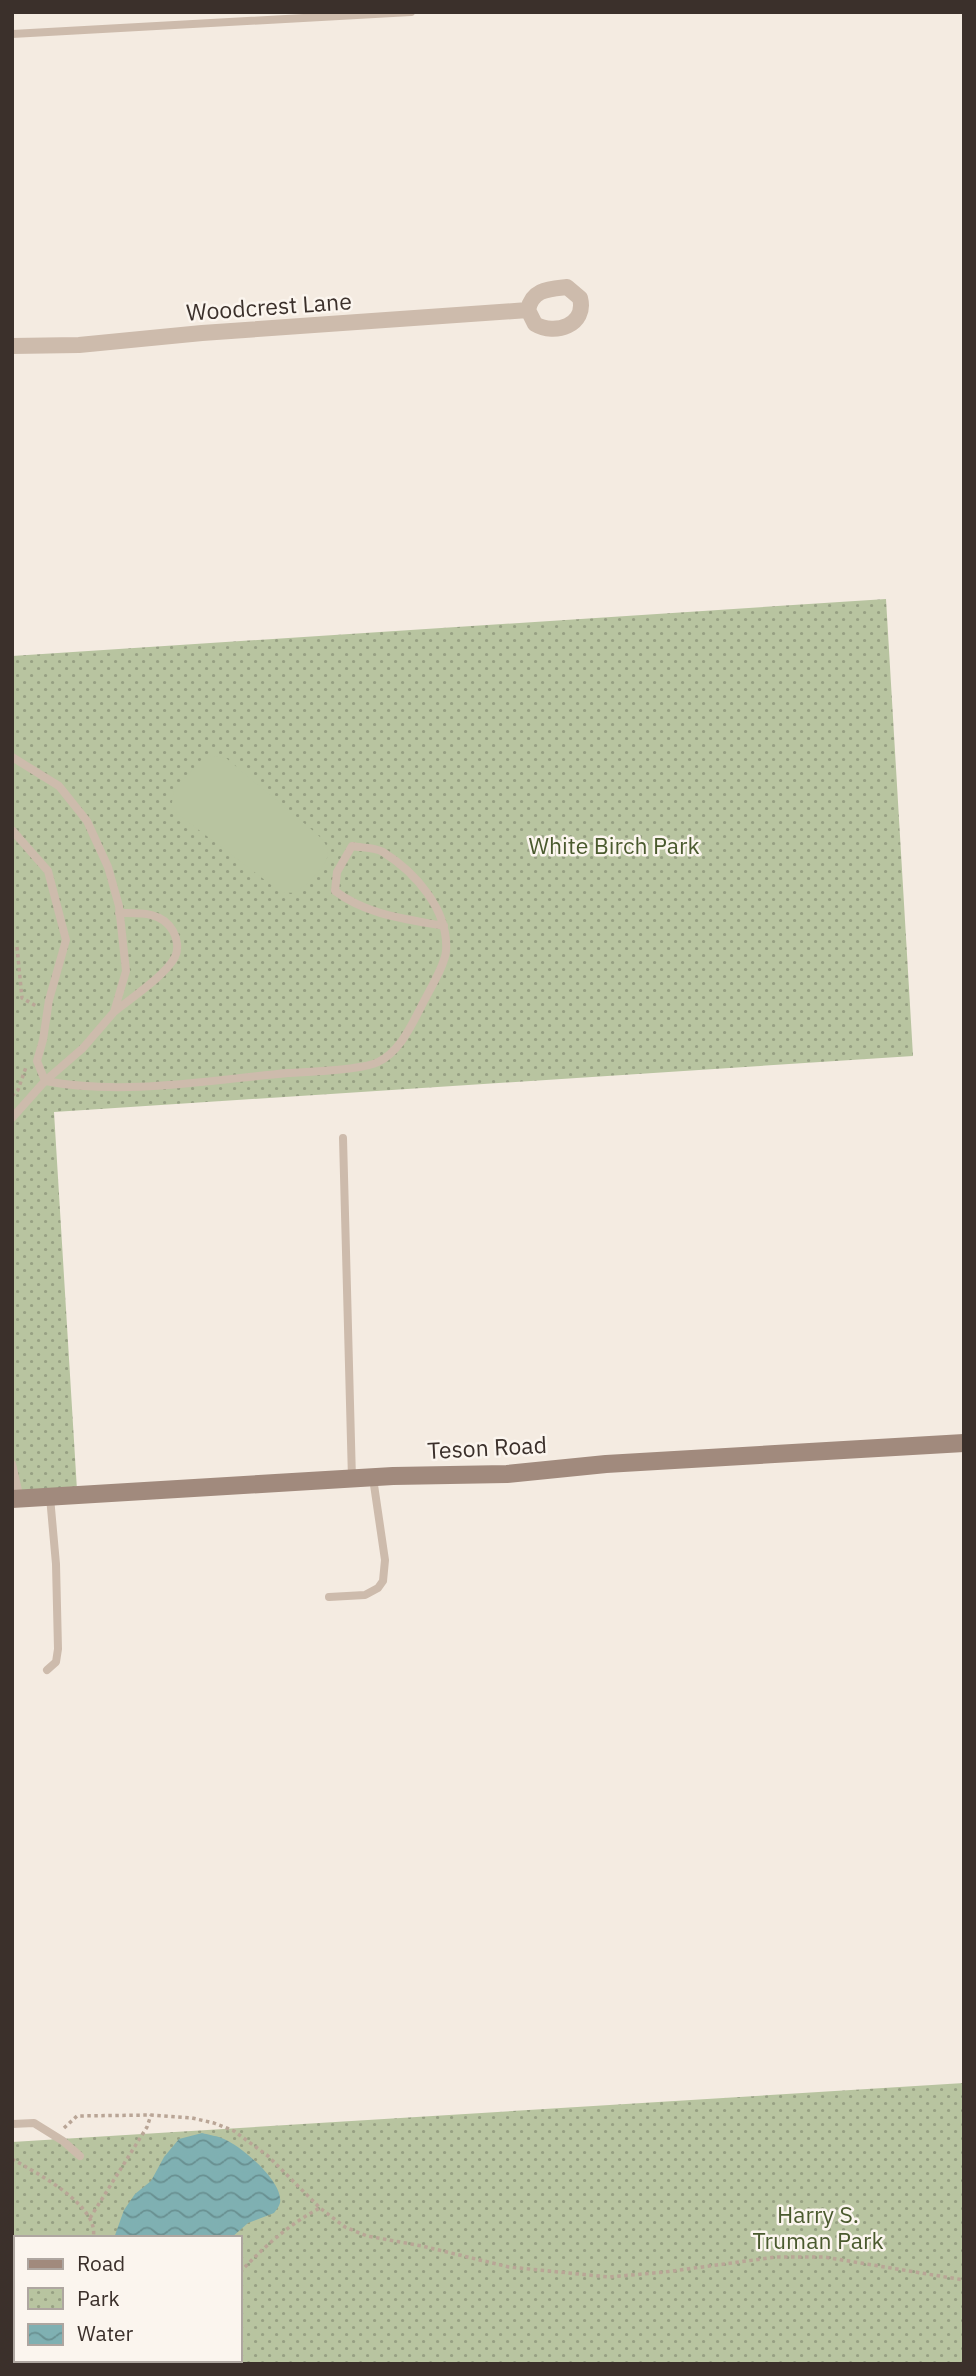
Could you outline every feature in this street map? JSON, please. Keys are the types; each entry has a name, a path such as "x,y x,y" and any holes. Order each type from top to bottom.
{"street":[{"name":"Woodcrest Lane","path":"12,346 79,345 528,310"},
{"name":"Teson Road","path":"16,1499 352,1479 507,1474 620,1464 964,1444"}],"lane":[{"path":"12,34 411,12"},
{"path":"12,757 59,786 87,821 108,867 119,913 126,971 114,1012"},
{"path":"12,830 48,872 66,940 49,1000 37,1061 45,1081"},
{"path":"45,1081 76,1087 158,1085 340,1069 378,1063 404,1040 429,992 446,952 444,926 435,903 412,875 381,850 352,846 337,872 335,891 352,904 389,916 444,926"},
{"path":"12,1118 45,1081 83,1048 114,1012 162,972 175,957 177,945 174,932 164,918 143,913 119,913"},
{"path":"343,1138 352,1479"},
{"path":"12,1464 16,1499"},
{"path":"329,1597 365,1595 378,1588 383,1581 385,1560 373,1478"},
{"path":"47,1670 56,1662 58,1649 50,1497"},
{"path":"12,2124 34,2123 80,2156"}],"path":[{"path":"17,947 22,998 36,1006 39,1011"},
{"path":"12,1096 21,1083 27,1063"},
{"path":"55,2137 77,2116 151,2115 192,2118 214,2123 234,2131 268,2156 320,2208 345,2227 366,2236 521,2268 609,2277 776,2257 824,2257 964,2280"},
{"path":"90,2218 147,2127 151,2115"},
{"path":"12,2159 76,2200 90,2218 93,2236"},
{"path":"242,2270 267,2244 302,2217 320,2208"}],"green space":[{"name":"White Birch Park","path":"886,599 913,1056 54,1112 77,1490 12,1494 12,656"},
{"path":"214,756 226,758 324,842 328,854 324,864 299,890 291,893 278,890 171,809 174,790 202,759"},
{"name":"Harry S. Truman Park","path":"964,2083 964,2364 12,2364 12,2142"}],"water":[{"path":"202,2133 219,2137 250,2157 269,2175 275,2185 280,2203 274,2213 248,2223 233,2236 115,2236 124,2210 135,2194 151,2181 164,2157 179,2139"}]}
